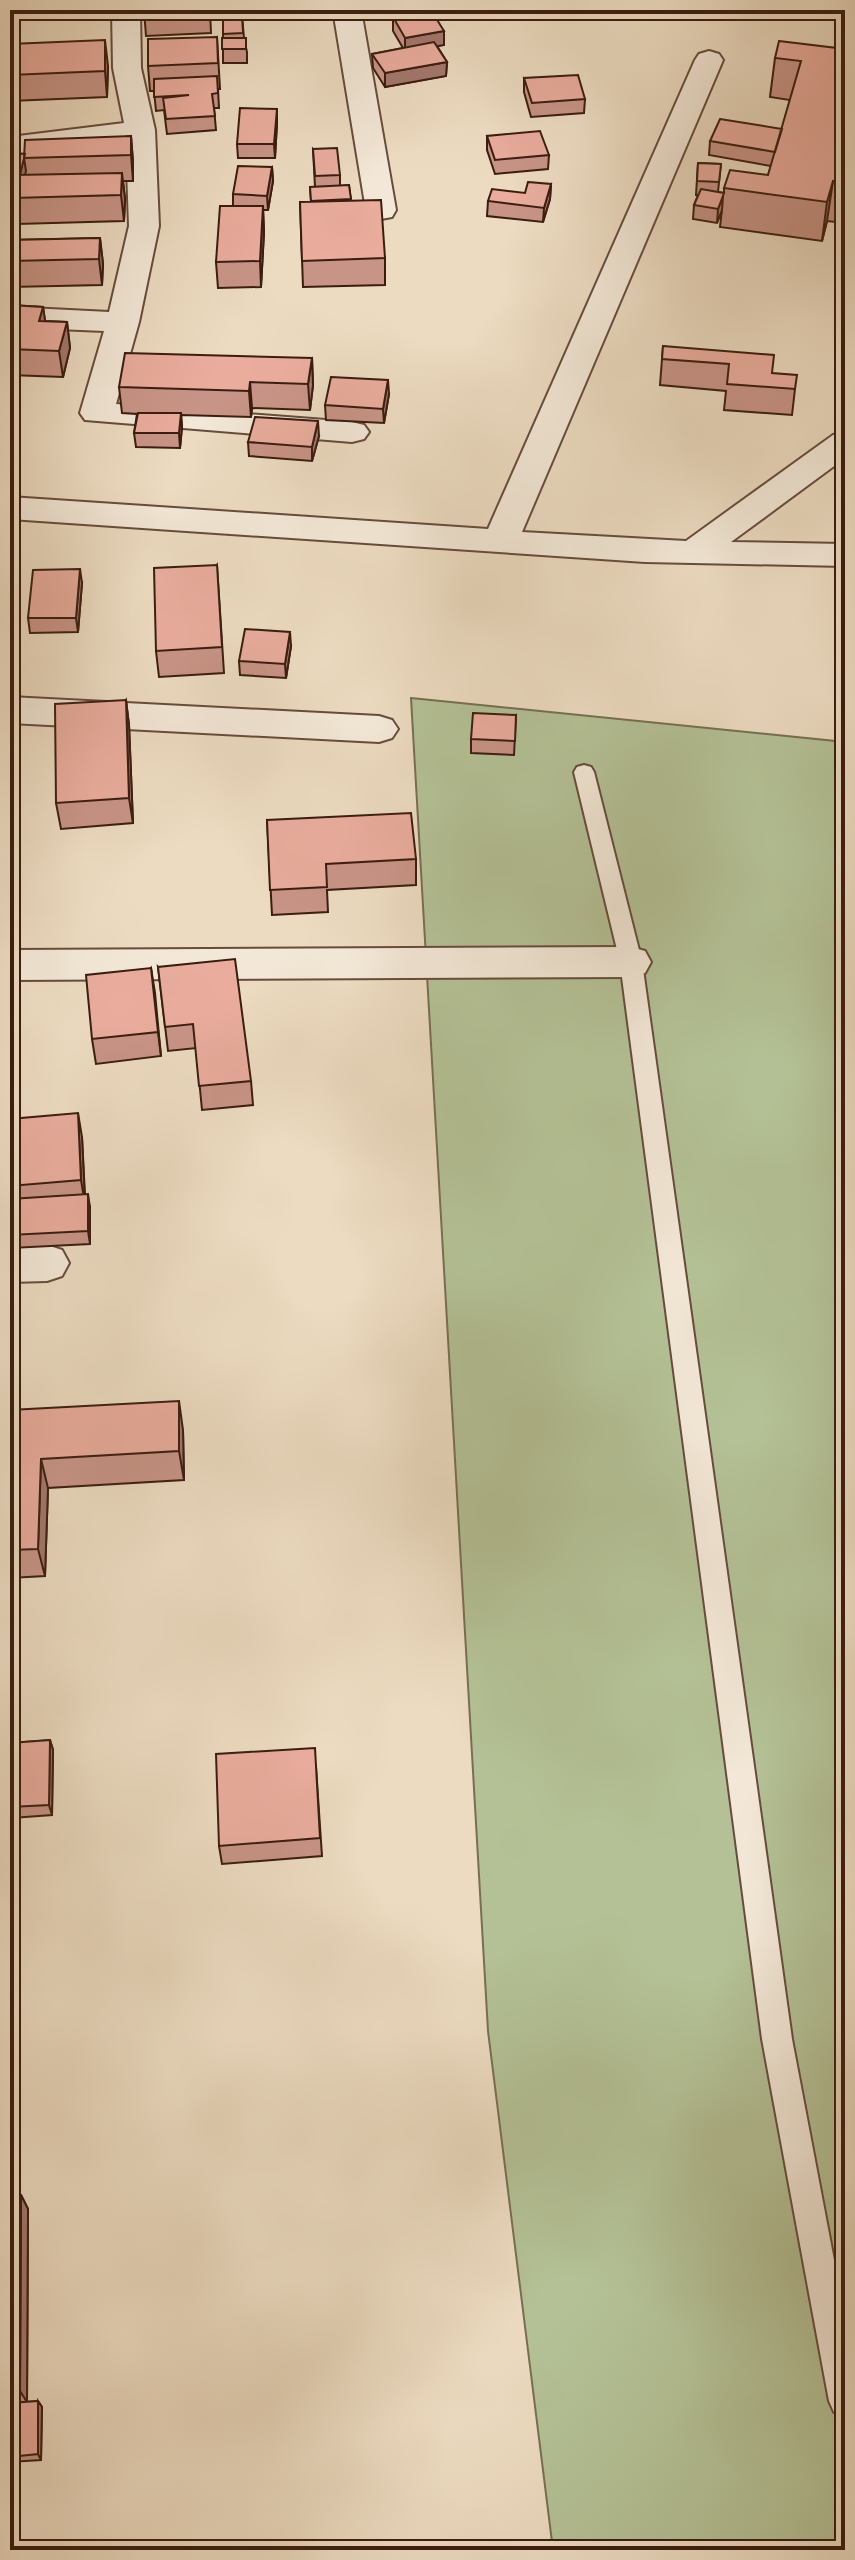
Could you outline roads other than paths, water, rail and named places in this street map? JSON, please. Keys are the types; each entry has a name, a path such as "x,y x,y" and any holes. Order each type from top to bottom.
{"street":[{"path":"126,10 127,68 140,130 144,226 123,322 97,413 352,432"},
{"path":"347,10 381,210"},
{"path":"500,542 709,60"},
{"path":"10,146 140,130"},
{"path":"10,317 123,322"},
{"path":"694,552 845,442"},
{"path":"10,508 138,514 326,531 500,542 694,552 845,555"},
{"path":"10,710 379,729"},
{"path":"10,965 631,962"}],"lane":[{"path":"584,772 631,962 777,2039 845,2401"}]}
